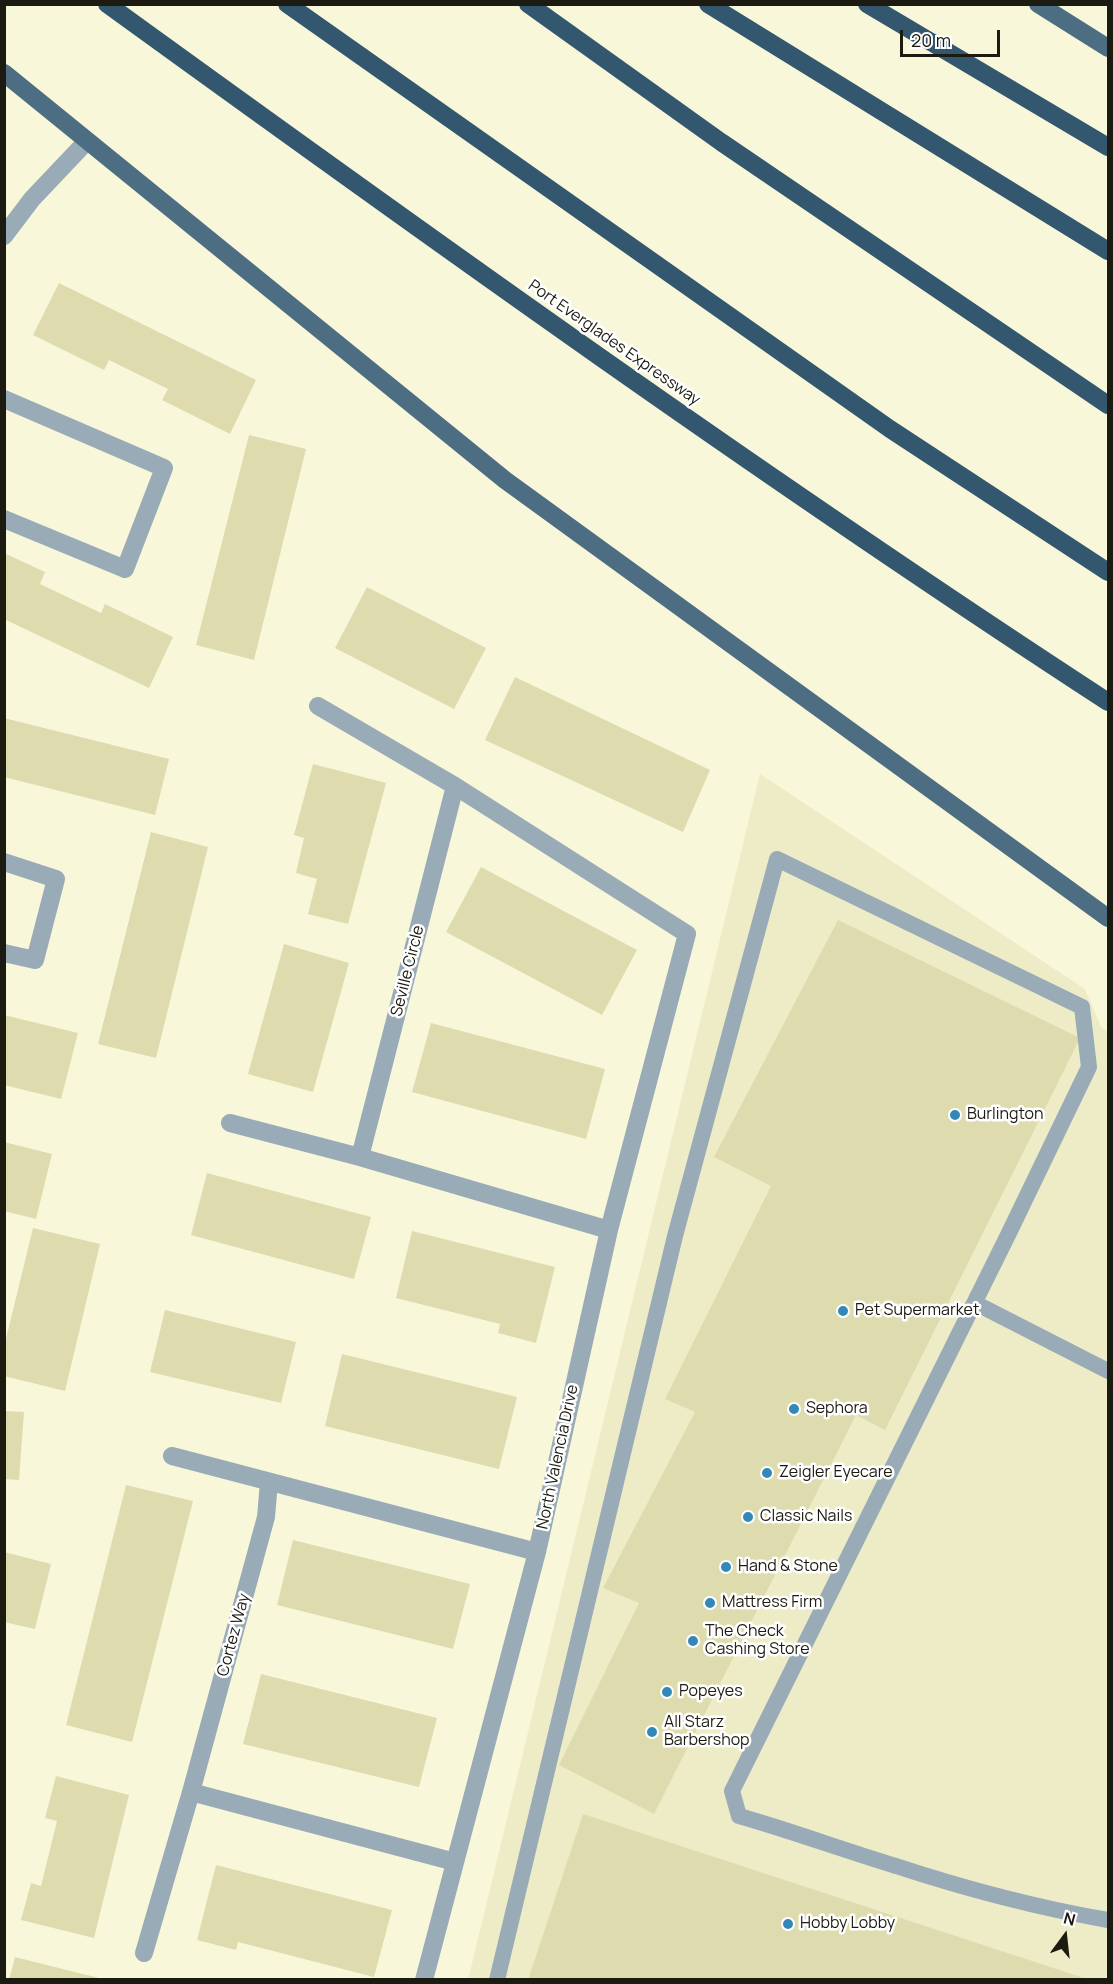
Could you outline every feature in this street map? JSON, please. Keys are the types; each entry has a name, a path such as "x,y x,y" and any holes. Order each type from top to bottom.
{"highway":[{"name":"Port Everglades Expressway","path":"107,4 501,289 937,590 1108,702"},
{"path":"287,4 890,429 1108,572"},
{"path":"528,4 721,142 1108,405"},
{"path":"708,4 1108,251"},
{"path":"867,4 1108,147"}],"main road":[{"path":"1038,4 1108,48"},
{"path":"4,73 505,480 1108,918"}],"street":[{"path":"4,236 33,199 87,141"},
{"path":"4,399 164,468 125,569 4,519"},
{"path":"318,706 455,786"},
{"name":"North Valencia Drive","path":"424,1980 537,1552 609,1230 687,934 455,786"},
{"name":"Seville Circle","path":"360,1157 455,786"},
{"path":"4,862 56,879 35,960 4,954"},
{"path":"230,1123 360,1157 609,1230"},
{"path":"172,1456 537,1552"},
{"name":"Cortez Way","path":"144,1953 191,1792 266,1517 268,1482"},
{"path":"191,1792 455,1862"}],"lane":[{"path":"497,1980 675,1236 777,859 1082,1007 1089,1066 975,1303 732,1791 739,1816 906,1869 1067,1913 1108,1920"},
{"path":"975,1303 1108,1371"}],"shaded area":[{"path":"760,774 1085,989 1101,1027 1108,1032 1108,1979 468,1980"}],"building":[{"path":"59,283 256,380 230,434 162,400 168,389 109,360 104,370 33,335"},
{"path":"249,435 306,449 254,660 196,645"},
{"path":"4,553 45,572 40,584 101,613 105,604 173,637 149,688 4,619"},
{"path":"367,587 486,648 454,709 335,648"},
{"path":"515,677 710,770 683,832 485,740"},
{"path":"4,718 169,759 155,815 4,777"},
{"path":"313,764 386,783 348,924 308,914 317,879 296,873 304,838 294,835"},
{"path":"151,832 208,847 156,1058 98,1044"},
{"path":"481,867 637,950 602,1015 446,932"},
{"path":"838,920 1080,1038 885,1430 856,1415 654,1814 559,1765 639,1603 603,1588 695,1412 665,1399 771,1186 714,1157"},
{"path":"284,944 349,963 313,1092 248,1074"},
{"path":"4,1015 78,1033 61,1099 4,1085"},
{"path":"431,1023 605,1069 586,1139 412,1092"},
{"path":"4,1142 52,1154 36,1219 4,1211"},
{"path":"207,1173 371,1217 354,1279 191,1235"},
{"path":"33,1228 100,1244 65,1391 4,1376 4,1347"},
{"path":"412,1231 555,1267 536,1343 498,1333 500,1324 396,1298"},
{"path":"165,1310 296,1342 281,1403 150,1372"},
{"path":"342,1354 517,1397 499,1469 325,1426"},
{"path":"4,1411 24,1412 19,1480 4,1479"},
{"path":"126,1485 193,1501 132,1742 66,1725"},
{"path":"293,1540 470,1584 453,1649 277,1605"},
{"path":"4,1552 51,1564 35,1629 4,1622"},
{"path":"261,1674 437,1718 419,1787 243,1744"},
{"path":"56,1776 129,1795 94,1938 21,1920 31,1883 41,1886 57,1821 45,1818"},
{"path":"583,1814 1087,1979 1087,1980 528,1980"},
{"path":"216,1865 392,1910 374,1977 238,1942 236,1950 197,1940"},
{"path":"15,1957 103,1979 103,1980 9,1980"}],"place":[{"name":"Burlington","path":"955,1115"},
{"name":"Pet Supermarket","path":"843,1311"},
{"name":"Sephora","path":"794,1409"},
{"name":"Zeigler Eyecare","path":"767,1473"},
{"name":"Classic Nails","path":"748,1517"},
{"name":"Hand & Stone","path":"726,1567"},
{"name":"Mattress Firm","path":"710,1603"},
{"name":"The Check Cashing Store","path":"693,1641"},
{"name":"Popeyes","path":"667,1692"},
{"name":"All Starz Barbershop","path":"652,1732"},
{"name":"Hobby Lobby","path":"788,1924"}]}
